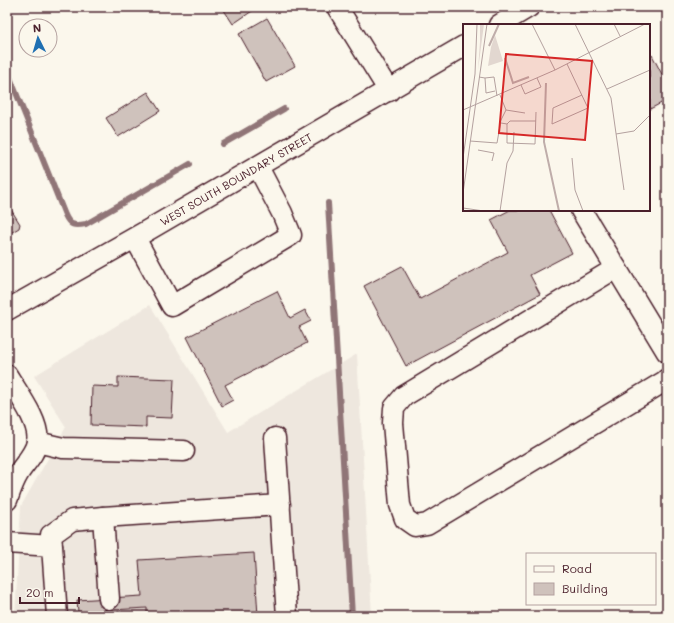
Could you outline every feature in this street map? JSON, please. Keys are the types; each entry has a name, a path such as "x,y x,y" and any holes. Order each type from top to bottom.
{"street":[{"path":"338,7 389,91"},
{"path":"501,24 529,7"},
{"name":"WEST SOUTH BOUNDARY STREET","path":"7,310 258,167 463,47"},
{"path":"135,238 172,306 291,235 282,213 258,167"},
{"path":"582,211 667,352"},
{"path":"616,268 404,396 394,408 393,423 400,505 405,519 415,526 427,524 667,379"},
{"path":"7,375 31,415 36,429 37,442 31,455 17,475 7,500"},
{"path":"275,438 287,616"},
{"path":"37,442 63,448 184,451"},
{"path":"57,616 51,535 72,520 280,505"},
{"path":"103,517 110,608"},
{"path":"7,543 52,546"}],"shaded area":[{"path":"150,305 228,432 357,354 372,616 15,616 21,506 66,427 34,376"}],"building":[{"path":"222,7 258,7 233,24"},
{"path":"267,18 295,66 266,82 239,34"},
{"path":"652,55 667,84 667,100 650,109 650,56"},
{"path":"148,92 160,111 118,137 106,118"},
{"path":"7,203 20,224 19,228 7,235"},
{"path":"508,211 550,211 572,253 530,275 540,294 406,366 364,286 402,266 420,299 508,252 491,220"},
{"path":"277,291 290,318 305,310 311,321 299,327 307,343 225,385 233,400 222,406 187,337"},
{"path":"118,377 174,379 172,418 146,417 146,427 91,425 92,386 118,387"},
{"path":"254,553 258,616 147,616 147,608 78,612 77,600 142,596 139,560"}],"waterway":[{"path":"7,70 65,215 71,223 78,225 86,224 190,164"},
{"path":"223,144 284,109"},
{"path":"328,203 352,616"}]}
